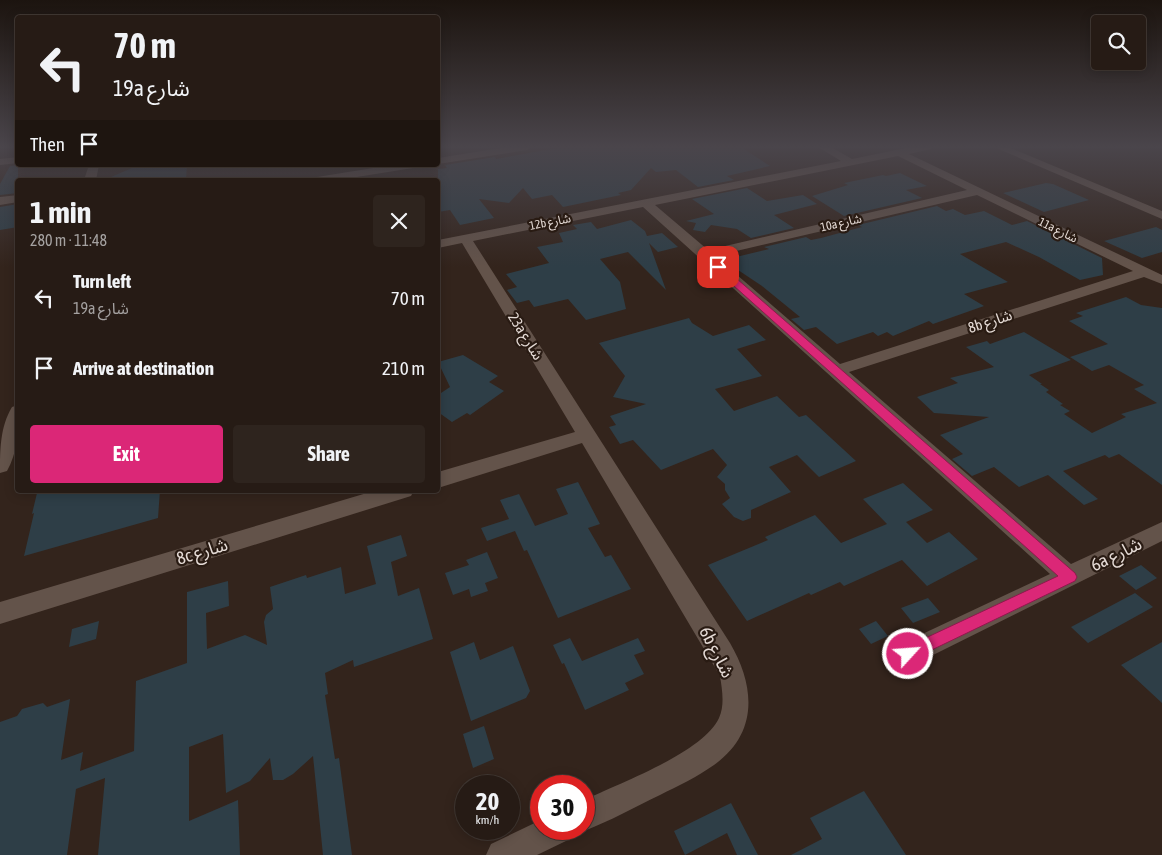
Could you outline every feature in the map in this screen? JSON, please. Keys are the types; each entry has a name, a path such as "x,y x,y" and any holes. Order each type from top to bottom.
{"street":[{"name":"12b شارع","path":"440,244 724,187"},
{"name":"11a شارع","path":"971,187 1162,280"},
{"path":"1093,187 1162,216"},
{"path":"1115,187 1162,206"},
{"name":"10a شارع","path":"704,255 977,190"},
{"path":"0,201 15,198"},
{"path":"646,203 1070,577"},
{"name":"23a شارع","path":"465,238 586,435"},
{"name":"8b شارع","path":"836,370 1144,272"},
{"path":"0,466 15,420"},
{"path":"440,479 586,435"},
{"name":"6b شارع","path":"586,435 721,652 732,675 736,704 728,731 710,752 686,767 595,811"},
{"name":"8c شارع","path":"0,613 394,493"},
{"name":"6a شارع","path":"908,654 1162,531"},
{"path":"502,855 534,840"}],"building":[{"path":"0,187 15,187 15,193 0,195"},
{"path":"440,187 634,187 631,190 618,193 621,195 563,207 552,195 532,199 523,188 509,203 479,199 494,218 460,225 450,210 440,212"},
{"path":"842,187 922,187 906,190 922,198 844,216 812,196"},
{"path":"1029,187 1060,187 1089,200 1044,212 1003,193"},
{"path":"747,188 767,201 803,195 817,204 774,215 794,228 751,238 737,229 711,225 705,232 693,230 696,223 686,221 714,214 692,199"},
{"path":"15,204 15,228 0,230 0,207"},
{"path":"937,206 946,211 953,209 965,215 984,211 1012,225 1027,221 1102,258 1103,275 1080,280 1039,257 1006,242 960,254 1008,282 964,294 984,306 933,324 929,321 893,336 887,332 878,336 873,332 837,344 816,327 804,330 791,319 800,317 762,286 732,266 736,257 769,249 764,247 806,237 811,240 821,238 862,227 858,225"},
{"path":"631,220 645,231 647,236 662,233 678,247 658,252 649,243 666,290 628,252 600,259 620,282 626,309 586,320 568,299 534,307 529,300 517,303 507,290 517,287 506,274 549,263 537,247 563,242 559,233 577,229 573,225 591,222 597,229"},
{"path":"1156,227 1162,230 1162,252 1142,258 1104,241"},
{"path":"1126,297 1141,305 1162,308 1162,485 1119,454 1109,458 1105,455 1063,471 1098,499 1084,505 1048,475 1019,487 994,467 972,476 952,459 963,454 940,435 989,417 934,413 917,397 958,383 950,378 994,367 966,347 987,341 990,344 1024,332 1071,360 1029,375 1049,390 1046,392 1063,404 1060,405 1070,411 1064,414 1092,433 1126,417 1121,414 1157,403 1134,389 1144,385 1109,365 1092,371 1070,357 1108,344 1069,321 1083,316 1076,313"},
{"path":"689,318 692,323 713,336 749,325 766,340 737,349 762,376 715,389 734,411 777,396 799,417 806,415 856,461 819,477 797,455 769,467 791,492 751,510 751,518 743,521 734,517 722,504 730,498 725,490 725,484 717,477 727,465 713,449 661,470 633,440 620,444 609,427 616,425 610,416 646,404 613,397 625,376 599,343"},
{"path":"463,355 498,376 489,382 504,391 470,415 467,413 452,422 440,413 440,394 450,387 440,366 440,361"},
{"path":"578,482 600,524 588,528 605,557 611,555 631,589 558,618 527,550 524,551 515,531 487,541 481,528 509,519 500,500 519,494 535,526 568,514 556,489"},
{"path":"903,483 933,510 906,522 927,543 949,532 978,559 927,586 902,560 844,586 840,582 811,595 809,593 747,621 708,565 768,540 765,537 815,515 841,543 887,524 863,499"},
{"path":"37,493 160,493 158,518 24,556 34,513 32,514"},
{"path":"401,535 407,556 391,562 398,596 419,588 433,639 354,667 353,660 325,673 328,694 325,695 335,759 339,758 352,855 323,855 313,756 293,774 283,780 273,780 270,758 250,781 226,793 223,734 189,747 189,821 238,800 240,855 98,855 105,778 76,789 67,855 0,855 0,722 17,716 22,709 43,703 47,707 70,699 61,760 83,752 80,771 134,751 136,681 187,663 187,592 228,581 229,606 206,613 207,649 245,635 267,645 264,622 266,615 273,609 270,587 306,575 307,578 341,567 345,594 376,584 367,546"},
{"path":"487,552 498,578 485,583 488,591 471,597 469,589 453,595 445,573 469,565 466,560"},
{"path":"1141,565 1157,578 1136,590 1119,576"},
{"path":"1135,593 1153,607 1088,643 1071,627"},
{"path":"928,598 940,612 913,623 901,608"},
{"path":"99,621 96,639 69,647 72,629"},
{"path":"876,621 888,636 871,644 859,629"},
{"path":"570,638 582,661 638,638 645,651 634,655 644,674 625,683 629,690 585,710 564,663 562,664 553,645"},
{"path":"474,642 480,660 513,646 530,691 526,698 471,721 450,652"},
{"path":"1162,642 1162,703 1121,665"},
{"path":"484,726 494,759 473,768 463,734"},
{"path":"864,791 906,855 791,855 822,839 810,818"},
{"path":"731,803 758,855 737,855 727,833 685,855 674,831"}],"route":[{"path":"718,267 1070,577 908,654"}]}
